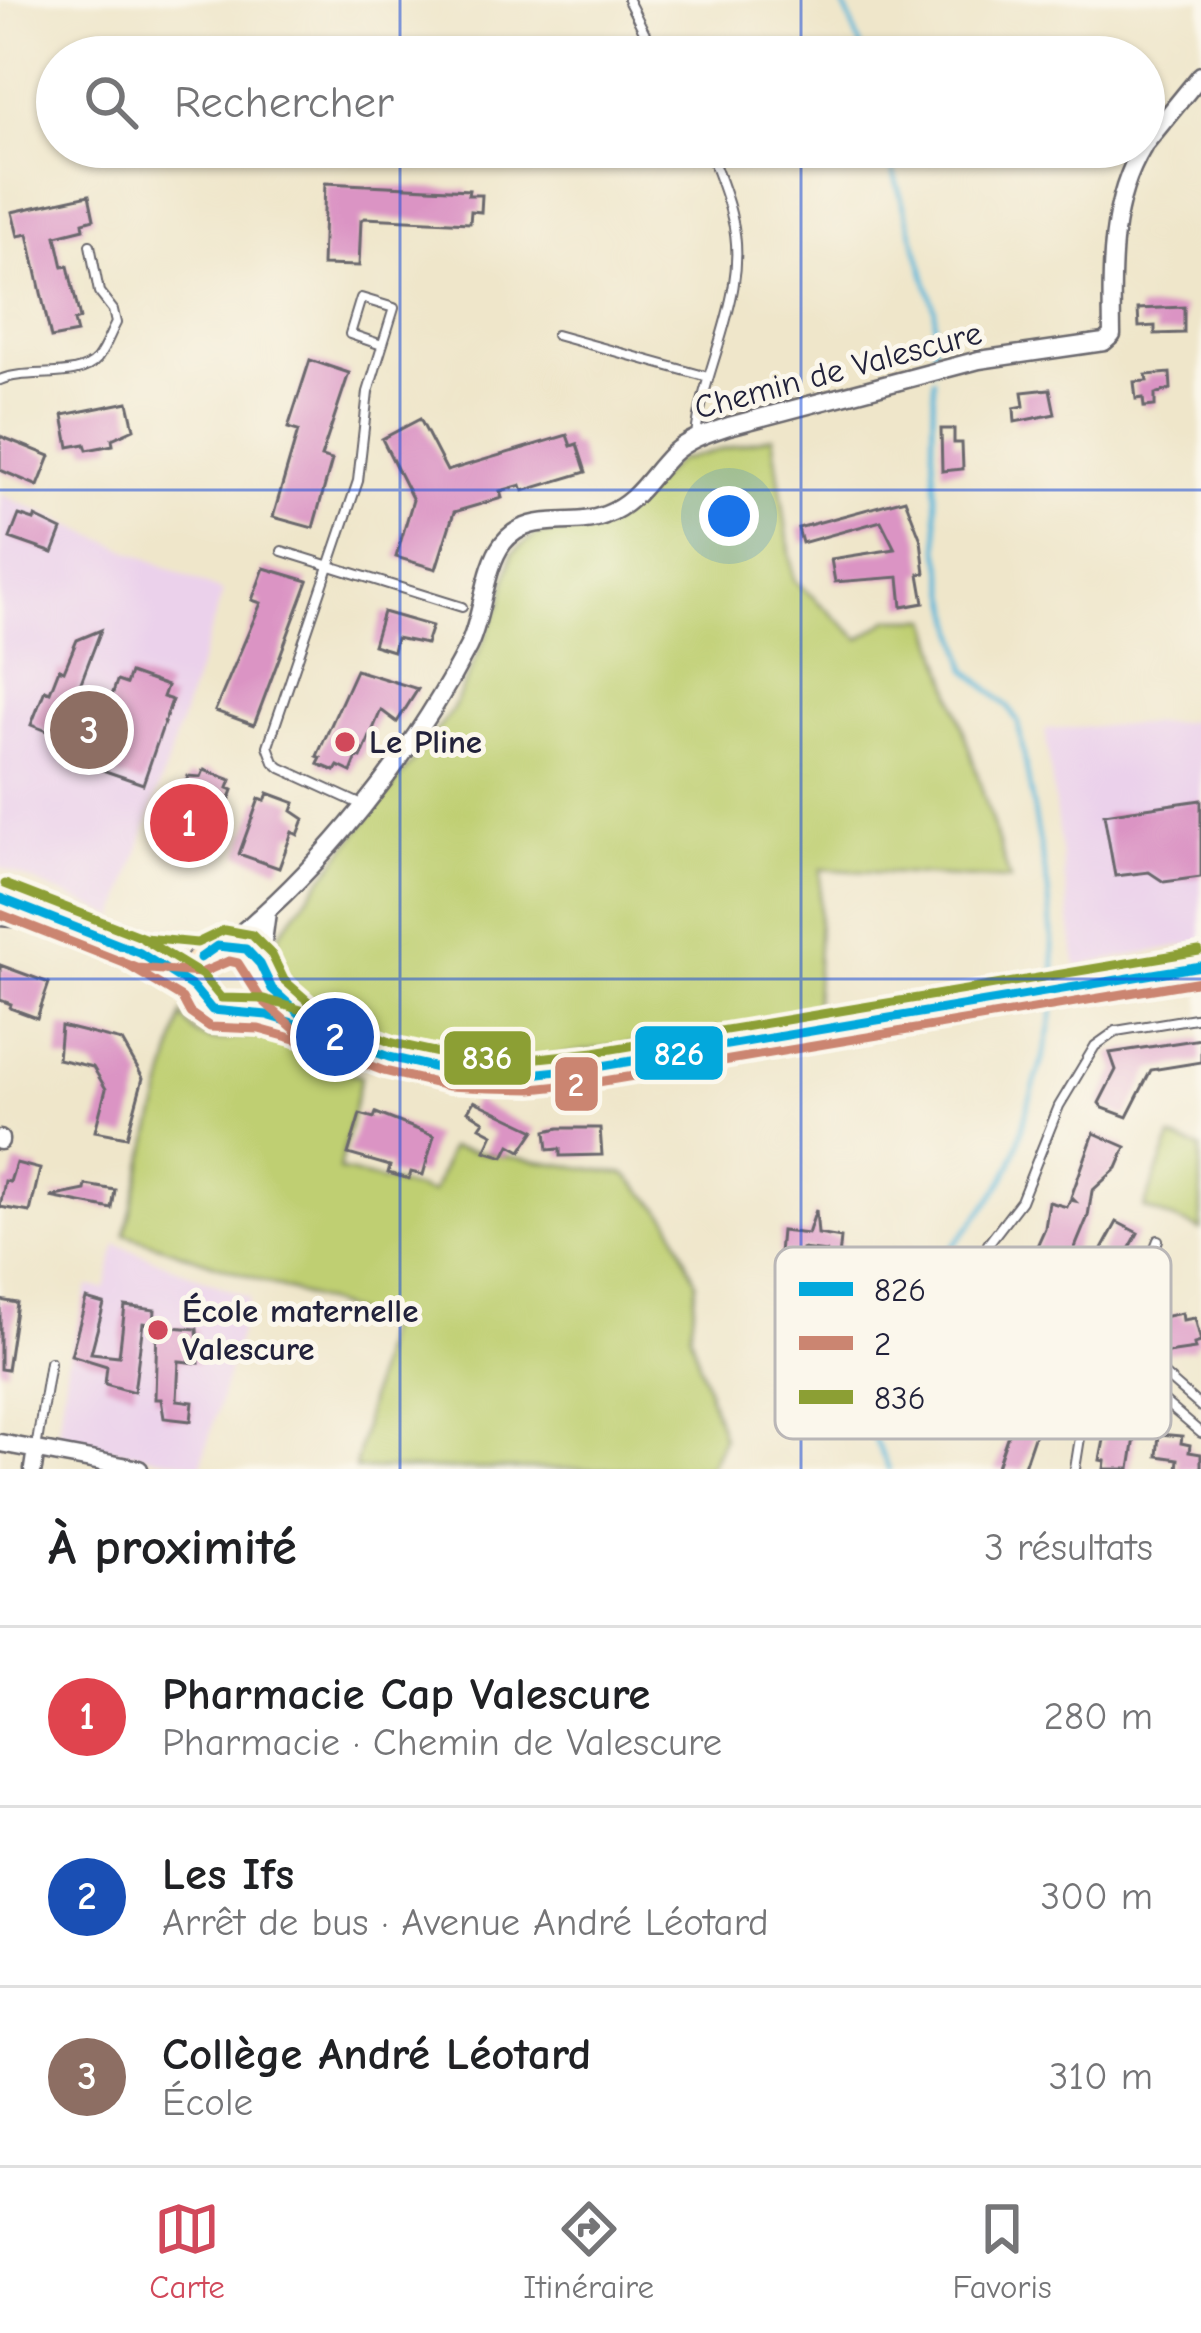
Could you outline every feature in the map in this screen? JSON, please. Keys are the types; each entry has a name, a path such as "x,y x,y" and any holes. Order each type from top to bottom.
{"main road":[{"path":"8,907 140,953 193,987 201,1003 216,1013 279,1018 418,1065 530,1074 1201,966"},
{"path":"140,953 200,958 226,945 246,949 319,1031"},
{"path":"193,987 200,958"},
{"path":"242,1012 260,994 261,970"}],"street":[{"name":"Chemin de Valescure","path":"1165,119 1201,75"},
{"name":"Chemin de Valescure","path":"226,945 267,912 339,839 436,704 467,648 504,542 532,524 589,520 622,508 670,456 696,437 936,370 1104,342 1112,334 1114,227 1130,168"},
{"path":"261,970 267,912"},
{"path":"0,1443 139,1469"},
{"path":"32,1469 36,1448"}],"lane":[{"path":"628,0 646,36"},
{"path":"696,437 728,313 734,242 733,219 715,168"},
{"path":"0,380 12,374 55,374 90,365 98,358 116,322 100,292 90,244"},
{"path":"363,806 281,768 268,746 358,481 368,392 394,308 361,298 350,334 382,345"},
{"path":"556,335 708,377"},
{"path":"282,551 461,607"},
{"path":"989,1247 1021,1201 1059,1106 1096,1046 1116,1031 1201,1017"},
{"path":"1155,1247 1158,1240"},
{"path":"36,1448 50,1362"},
{"path":"1171,1381 1201,1407"},
{"path":"1171,1407 1201,1433"},
{"path":"1075,1469 1080,1439"}],"shaded area":[{"path":"0,494 223,592 117,917 0,867"},
{"path":"1201,721 1201,942 1076,966 1045,729"},
{"name":"École maternelle Valescure","path":"116,1244 250,1298 201,1465 64,1442 58,1431 67,1362 88,1286 105,1289"}],"green space":[{"path":"773,436 794,580 860,639 890,619 929,619 1010,880 821,869 815,1013 556,1056 483,1059 396,1043 301,995 280,968 279,934 453,709 501,603 512,553 537,534 608,527 677,461"},
{"path":"182,1015 191,1028 211,1040 265,1036 361,1077 339,1170 433,1193 450,1148 625,1174 669,1218 696,1283 690,1334 723,1438 709,1469 355,1469 386,1323 125,1234"},
{"path":"1171,1138 1201,1149 1201,1230 1144,1208"}],"building":[{"path":"325,183 469,190 468,195 482,195 481,212 471,211 470,223 365,218 361,220 359,266 322,265"},
{"path":"89,195 94,219 83,222 84,229 56,236 80,319 74,321 77,333 51,338 28,234 18,236 12,212"},
{"path":"1184,307 1184,333 1155,334 1155,326 1139,327 1138,309"},
{"path":"310,360 349,373 321,457 332,460 313,528 273,517 298,431 288,428"},
{"path":"1170,373 1171,389 1155,394 1155,406 1144,407 1143,398 1136,399 1134,382 1147,381 1146,375"},
{"path":"1050,389 1055,414 1015,422 1014,408 1024,406 1022,392"},
{"path":"128,402 134,429 112,439 113,445 87,450 85,444 69,447 63,415"},
{"path":"420,419 447,471 567,435 571,446 577,444 586,472 523,491 521,485 500,491 502,498 454,512 436,569 396,557 413,500 382,439"},
{"path":"941,429 954,429 954,443 962,443 963,469 942,471"},
{"path":"0,436 50,456 38,486 0,470"},
{"path":"905,499 921,540 925,573 919,574 924,603 902,607 899,577 835,582 831,559 895,549 881,521 802,543 798,528"},
{"path":"19,515 62,530 53,553 10,538"},
{"path":"264,568 308,581 254,725 215,711 261,603 252,600"},
{"path":"383,612 432,626 426,644 396,638 393,651 373,645"},
{"path":"101,630 65,724 59,721 54,734 31,725 45,690 50,692 59,669 64,671 77,640"},
{"path":"356,670 418,689 397,722 381,710 351,772 338,766 335,771 318,764 321,758 317,756"},
{"path":"130,673 167,686 163,697 172,700 143,784 88,765 117,681 126,684"},
{"path":"204,770 231,780 228,788 233,790 213,844 174,830 188,795 183,793 188,776 201,777"},
{"path":"268,793 295,803 292,811 304,819 298,835 292,832 279,868 239,854 259,799 265,801"},
{"path":"1201,800 1201,877 1164,882 1149,872 1115,876 1104,814"},
{"path":"0,965 49,983 37,1018 0,1000"},
{"path":"61,1026 122,1041 143,1078 127,1137 95,1131 106,1089 93,1067 58,1059"},
{"path":"1201,1039 1201,1062 1151,1070 1127,1117 1099,1103 1116,1070 1110,1053"},
{"path":"474,1101 535,1130 521,1151 510,1145 504,1157 485,1151 493,1134 480,1127 484,1121 468,1111"},
{"path":"376,1113 434,1136 423,1175 411,1172 409,1179 388,1173 390,1166 348,1154 360,1114 374,1118"},
{"path":"600,1128 602,1155 560,1156 560,1149 548,1150 546,1131"},
{"path":"1094,1133 1126,1147 1117,1168 1092,1191 1075,1247 1036,1247 1049,1202 1067,1207 1070,1200 1075,1201 1071,1197"},
{"path":"16,1163 40,1169 30,1212 0,1207 5,1181 10,1182"},
{"path":"86,1185 115,1190 112,1209 50,1197 85,1190"},
{"path":"816,1210 818,1234 841,1238 840,1247 780,1247 781,1231 808,1234"},
{"path":"1117,1222 1138,1233 1130,1247 1103,1247"},
{"path":"86,1299 104,1304 91,1353 119,1356 125,1306 155,1310 154,1324 143,1323 134,1392 105,1384 107,1366 71,1355"},
{"path":"0,1300 17,1303 7,1370 0,1369"},
{"path":"1171,1315 1195,1318 1201,1342 1194,1344 1195,1349 1171,1353"},
{"path":"157,1326 197,1329 199,1363 179,1361 177,1400 193,1402 191,1421 164,1418 161,1399 155,1399"},
{"path":"1182,1436 1181,1443 1190,1445 1189,1452 1201,1454 1201,1469 1177,1469 1178,1459 1157,1456 1159,1439"},
{"path":"1006,1439 1033,1439 1023,1469 996,1469"},
{"path":"1104,1439 1135,1439 1130,1469 1104,1469 1105,1461 1100,1460"}],"waterway":[{"path":"842,0 857,36"},
{"path":"892,168 935,310 934,368"},
{"path":"934,379 939,549 967,670 1018,722 1048,889 1056,982"},
{"path":"952,1247 1009,1169 1054,1000"},
{"path":"875,1439 889,1469"}],"transit line":[{"name":"836","path":"5,884 144,938 197,943 224,930 252,935 272,955 284,980 327,1018 393,1043 452,1056 529,1059 594,1052 1199,951"},
{"name":"826","path":"0,898 140,953 193,987"},
{"name":"2","path":"0,914 137,968 201,973 229,961 238,963 261,999 310,1043 384,1071 448,1086 532,1089 598,1082 1201,981"},
{"name":"836","path":"143,939 202,975 221,998 264,999 325,1017"},
{"name":"826","path":"200,958 217,946 246,949 272,989 319,1031 389,1057 450,1071 530,1074 1201,966"},
{"name":"2","path":"127,965 182,998 190,1013 210,1027 259,1029 317,1045"},
{"name":"826","path":"193,987 212,1010 267,1015 319,1031"}],"place":[{"name":"Collège André Léotard","path":"89,730"},
{"name":"Le Pline","path":"345,742"},
{"name":"Pharmacie Cap Valescure","path":"189,823"},
{"name":"Les Ifs","path":"335,1037"},
{"name":"École maternelle Valescure","path":"158,1330"}]}
